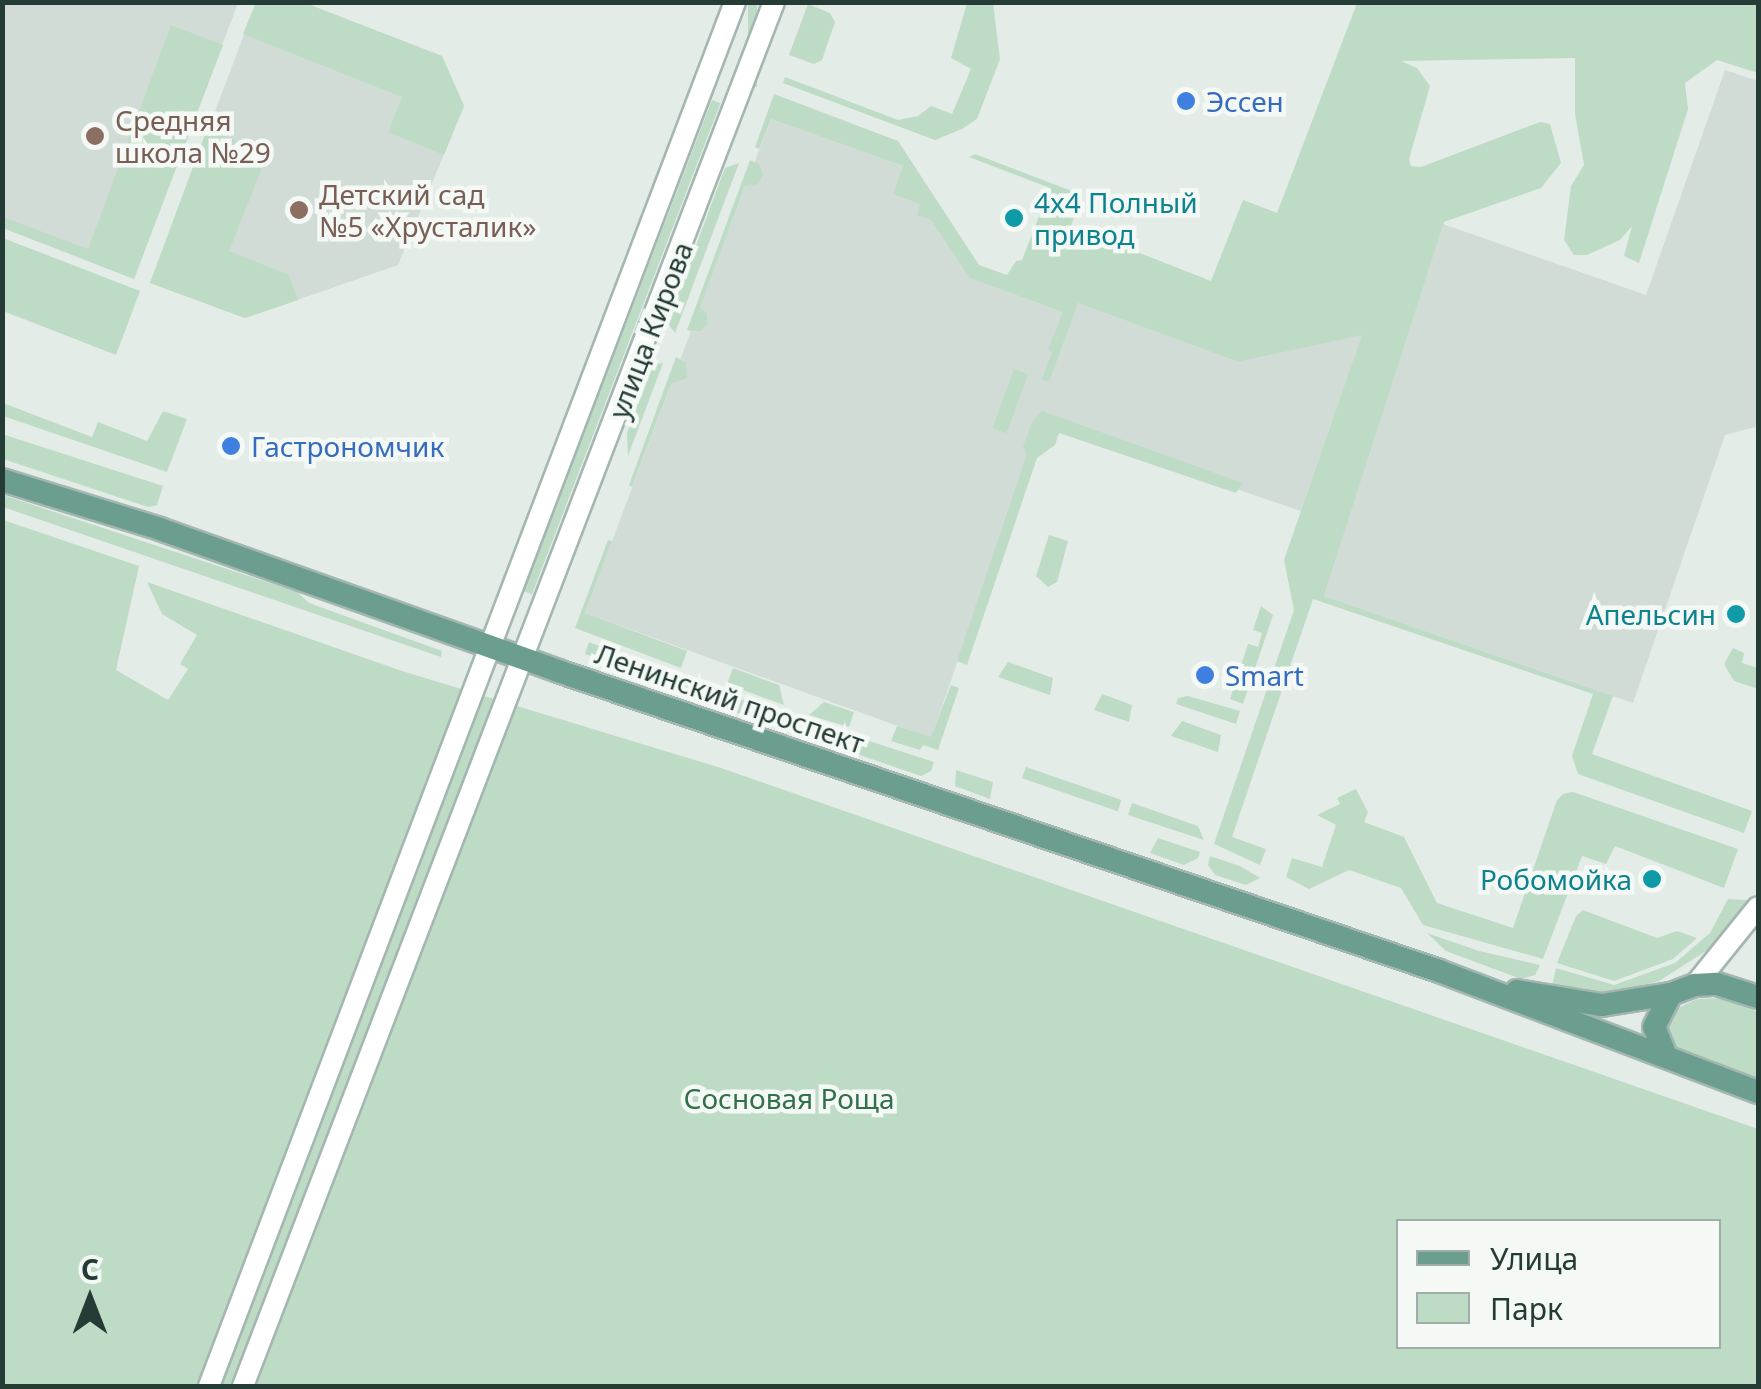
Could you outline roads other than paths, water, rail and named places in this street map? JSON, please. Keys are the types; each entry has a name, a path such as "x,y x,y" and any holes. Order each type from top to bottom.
{"main road":[{"name":"улица Кирова","path":"209,1386 318,1090 492,646 735,2"},
{"name":"улица Кирова","path":"244,1386 351,1098 526,658 774,2"},
{"path":"704,86 738,98"},
{"name":"Ленинский проспект","path":"2,480 189,539 1439,971 1758,1092"},
{"path":"1695,985 1758,907"},
{"name":"Ленинский проспект","path":"1439,971 1574,1003 1602,1005 1671,994 1695,985"},
{"path":"1695,985 1731,986 1758,997"},
{"path":"1666,1056 1654,1027 1671,994"}],"place":[{"name":"Эссен","path":"1186,101"},
{"name":"Средняя школа №29","path":"95,136"},
{"name":"Детский сад №5 «Хрусталик»","path":"299,210"},
{"name":"4x4 Полный привод","path":"1014,218"},
{"name":"Гастрономчик","path":"231,446"},
{"name":"Апельсин","path":"1736,614"},
{"name":"Smart","path":"1205,675"},
{"name":"Робомойка","path":"1652,879"}],"park label":[{"name":"Сосновая Роща","path":"789,1098"}]}
